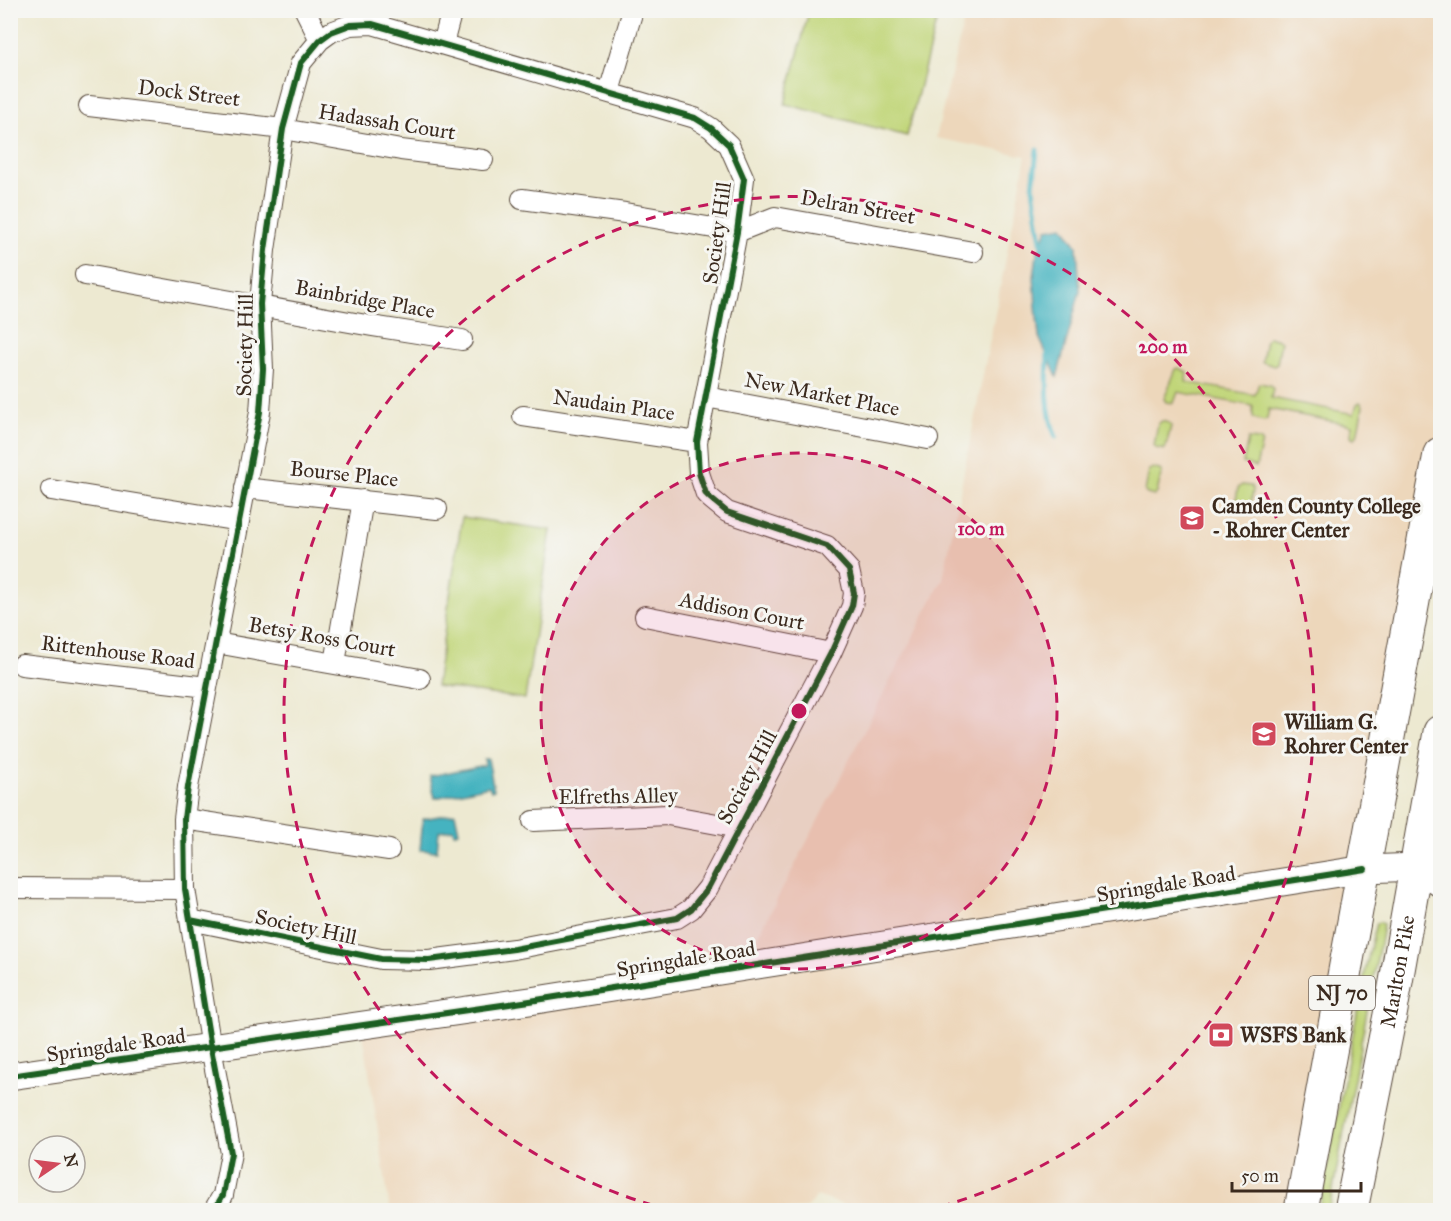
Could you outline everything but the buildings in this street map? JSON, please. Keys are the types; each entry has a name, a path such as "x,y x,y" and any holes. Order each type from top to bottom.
{"highway":[{"name":"NJ 70","path":"1301,1210 1440,454"},
{"name":"Marlton Pike","path":"1351,1210 1433,867 1440,732"}],"main road":[{"name":"Springdale Road","path":"10,1076 530,1001 1365,869 1433,867"}],"street":[{"path":"305,10 320,40"},
{"path":"443,44 453,10"},
{"path":"609,92 633,10"},
{"name":"Society Hill","path":"190,920 381,959 429,960 514,949 677,918 691,909 708,888 831,653 852,606 854,593 849,570 827,546 727,512 706,494 699,474 697,442 737,232 744,178 729,145 711,128 694,118 372,24 350,24 331,32 320,40 301,63 283,129 265,250 260,304 263,369 260,412 188,787 184,819 185,889 190,920 211,1048 231,1153 223,1195 214,1210"},
{"name":"Dock Street","path":"89,106 283,129"},
{"name":"Hadassah Court","path":"283,129 401,150 483,160"},
{"path":"522,199 737,232"},
{"name":"Delran Street","path":"737,232 775,217 973,252"},
{"name":"Bainbridge Place","path":"85,275 462,340"},
{"name":"New Market Place","path":"706,397 928,440"},
{"name":"Naudain Place","path":"523,416 697,442"},
{"name":"Bourse Place","path":"245,488 437,509"},
{"path":"51,490 239,521"},
{"path":"335,663 363,500"},
{"name":"Addison Court","path":"645,616 831,653"},
{"name":"Betsy Ross Court","path":"216,643 420,679"},
{"name":"Rittenhouse Road","path":"22,665 207,687"},
{"name":"Elfreths Alley","path":"533,821 668,815 739,828"},
{"path":"184,819 389,850"},
{"path":"10,888 185,889"}],"shaded area":[{"path":"966,11 1440,11 1440,456 1301,1210 859,1210 817,1196 807,1208 786,1210 390,1210 362,1026 742,967 943,579 1026,156 936,138"}],"green space":[{"path":"809,11 939,11 907,136 785,104"},
{"path":"1269,337 1281,341 1277,364 1274,366 1262,362 1266,340"},
{"path":"1176,369 1187,372 1186,382 1255,395 1259,383 1270,385 1273,389 1271,398 1354,414 1360,402 1363,406 1357,436 1354,438 1351,436 1352,425 1269,409 1267,419 1264,421 1253,418 1253,406 1178,392 1174,403 1166,402 1164,399"},
{"path":"1162,421 1171,426 1164,450 1154,446 1158,424"},
{"path":"1248,439 1262,442 1256,467 1243,463"},
{"path":"1153,468 1162,471 1157,493 1154,496 1145,492 1149,470"},
{"path":"1242,485 1251,486 1253,490 1250,511 1246,514 1234,510 1238,488"},
{"path":"462,517 551,530 525,699 436,686"},
{"path":"1376,923 1383,924 1381,938 1329,1210 1319,1210 1366,967"}],"water":[{"path":"1063,226 1077,246 1080,291 1057,377 1039,337 1034,277 1037,254 1047,229"},
{"path":"484,759 488,759 494,790 491,791 489,786 435,798 430,776 485,765"},
{"path":"455,813 459,832 454,833 453,829 439,831 437,851 420,850 423,819"}],"waterway":[{"path":"1037,150 1033,188 1042,248"},
{"path":"1048,350 1048,405 1056,437"}],"cycle path":[{"path":"190,920 381,959 429,960 514,949 677,918 691,909 708,888 831,653 852,606 854,593 849,570 827,546 727,512 706,494 699,473 697,442 737,232 744,179 729,145 711,128 695,118 372,24 350,25 331,32 320,40 301,63 283,129 265,250 260,304 263,369 260,412 188,787 184,819 185,889 211,1048 231,1153 223,1195 214,1210"},
{"path":"10,1076 530,1001 1365,869"}],"place":[{"name":"Camden County College - Rohrer Center","path":"1192,518"},
{"name":"William G. Rohrer Center","path":"1264,734"},
{"name":"WSFS Bank","path":"1221,1035"}]}
